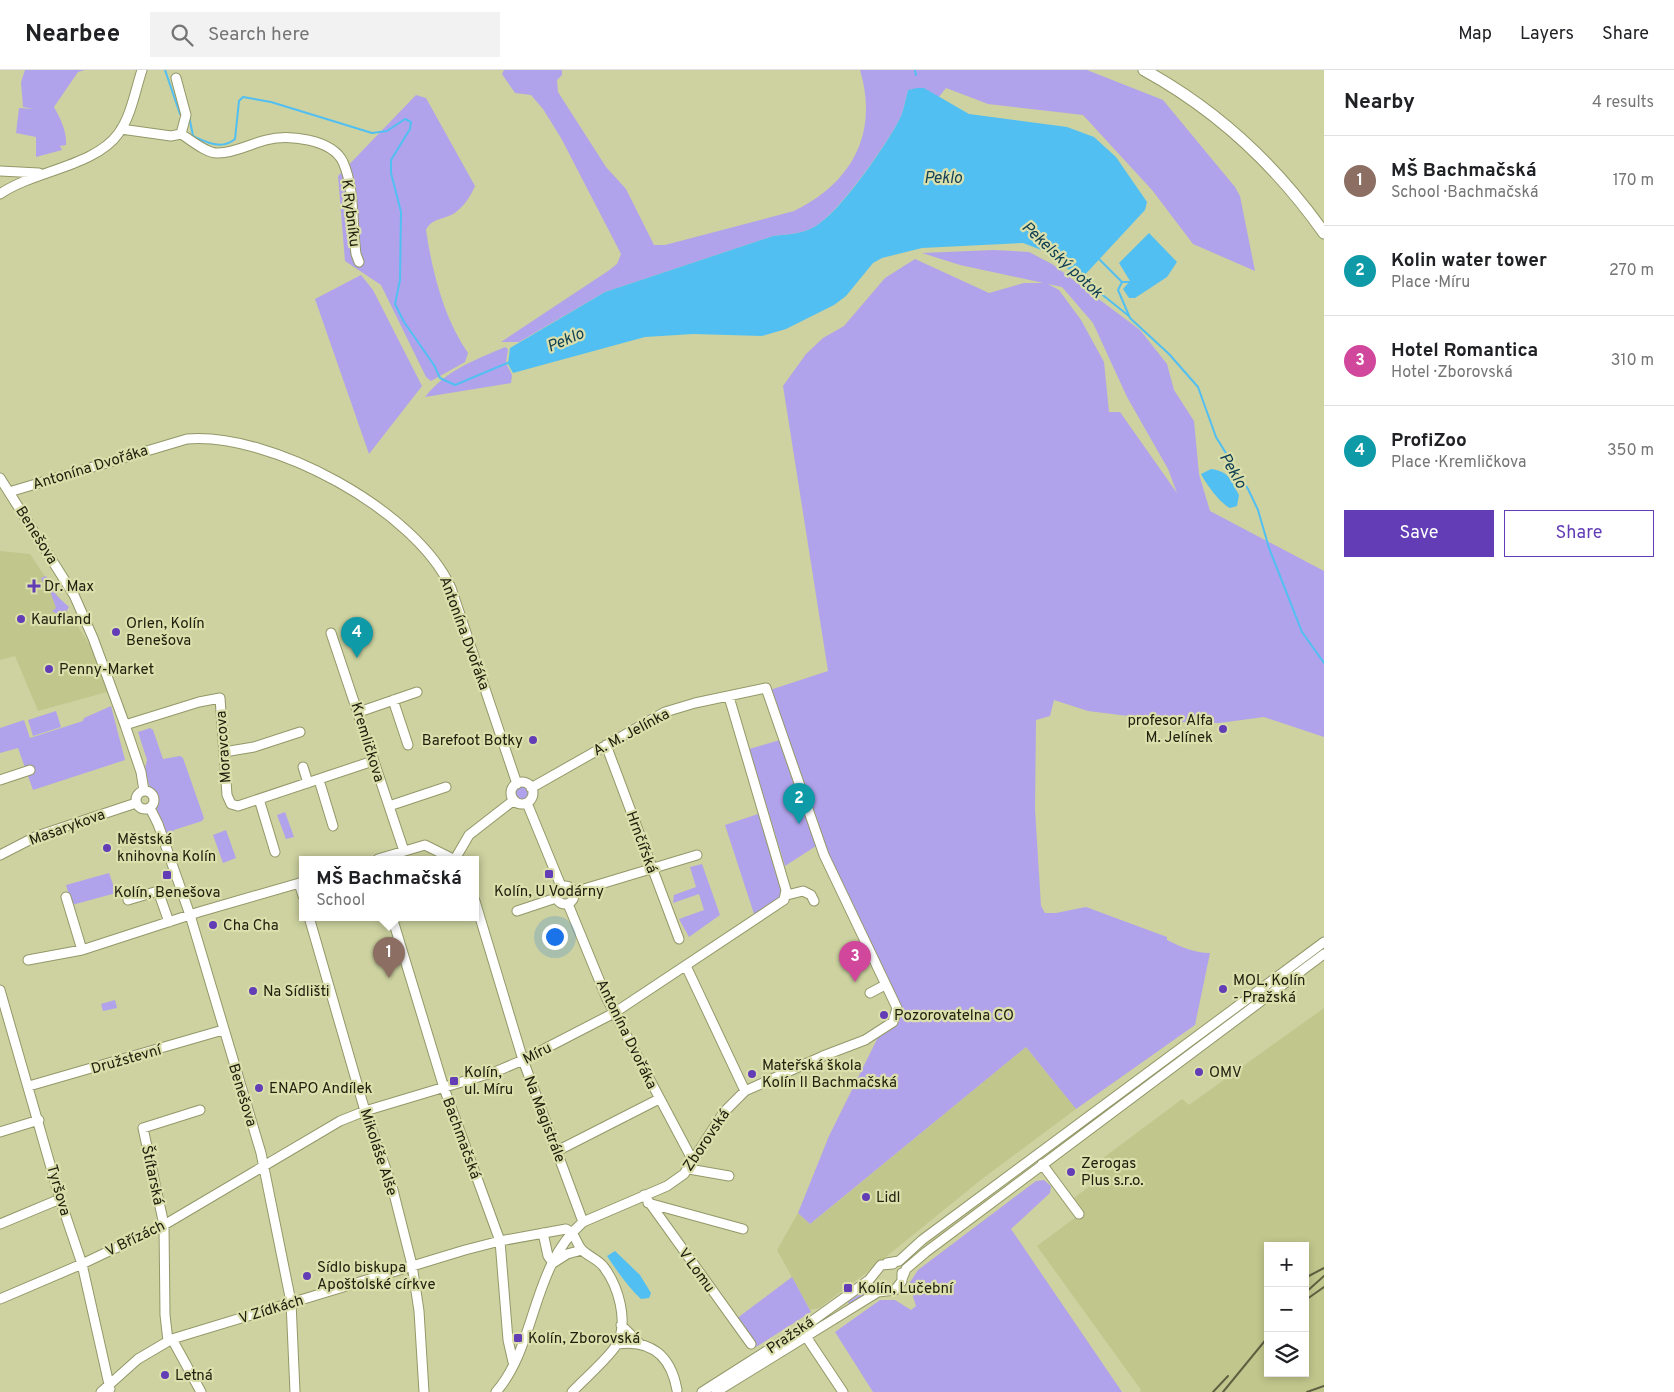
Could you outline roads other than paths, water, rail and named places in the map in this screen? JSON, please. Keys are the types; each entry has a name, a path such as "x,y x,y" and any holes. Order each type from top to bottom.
{"main road":[{"path":"1144,70 1202,106 1248,144 1286,184 1324,233"}],"street":[{"path":"0,194 41,174 101,151 121,129 142,70"},
{"path":"121,129 172,136 181,134 185,116 176,78"},
{"name":"K Rybníku","path":"181,134 215,154 230,152 268,139 304,139 324,145 334,152 343,163 349,182 356,254 359,262"},
{"path":"0,171 41,174"},
{"name":"Antonína Dvořáka","path":"10,492 168,444 187,439 207,437 227,439 285,457 332,479 362,497 422,545 447,579 517,784"},
{"name":"Benešova","path":"0,478 74,596 94,638 142,777 144,791 151,793 154,797 153,805 150,808 160,829 190,915 264,1164 291,1302 295,1392"},
{"name":"Kremličkova","path":"331,634 359,712 362,729 404,851"},
{"name":"A. M. Jelínka","path":"531,788 665,712 694,703 766,688"},
{"name":"Zborovská","path":"499,1391 514,1362 542,1283 572,1232 583,1222 646,1199 667,1186 691,1165 724,1112 745,1091 823,1056 865,1040 893,1022 897,1008 824,854 766,688"},
{"path":"359,712 416,692"},
{"path":"729,697 787,895 803,891 811,895 814,901"},
{"name":"Moravcova","path":"125,725 199,702 220,698 227,795 231,804 238,806 373,761"},
{"path":"393,700 408,745"},
{"path":"224,752 254,748 300,732"},
{"name":"Hrnčířská","path":"606,745 679,940"},
{"path":"303,767 308,783"},
{"path":"0,780 30,770"},
{"path":"319,780 333,826"},
{"path":"525,783 531,788 532,797 527,803 520,804 514,800 512,791 517,784 525,783"},
{"path":"389,806 446,787"},
{"path":"144,791 137,795 136,803 142,809 150,808"},
{"path":"259,800 275,852"},
{"path":"456,856 469,835 514,800"},
{"name":"Masarykova","path":"0,855 37,836 136,803"},
{"path":"527,803 561,886"},
{"path":"388,856 428,846 448,856"},
{"path":"574,892 697,855"},
{"path":"28,960 82,950 299,883"},
{"path":"561,886 569,886 574,892"},
{"path":"561,886 556,892 556,898 561,903 568,904 572,900 574,892"},
{"path":"128,900 158,891 168,922"},
{"name":"Míru","path":"264,1164 340,1121 365,1111 495,1072 523,1060 614,1013 784,900 787,895"},
{"path":"66,897 82,950"},
{"path":"517,911 556,898"},
{"name":"Antonína Dvořáka","path":"568,904 614,1013 691,1165"},
{"name":"Na Magistrále","path":"479,913 523,1060 583,1222"},
{"name":"Mikoláše Alše","path":"310,921 365,1111 392,1186 412,1265 423,1347 424,1392"},
{"name":"Bachmačská","path":"393,921 444,1088 500,1240 508,1340 514,1362"},
{"path":"1324,942 922,1240 899,1262 879,1266 875,1273 877,1286 886,1291 897,1288 904,1271 915,1260 1324,954"},
{"path":"686,966 745,1091"},
{"path":"870,993 885,985"},
{"name":"Tyršova","path":"0,990 60,1198 82,1264 110,1389"},
{"name":"Družstevní","path":"29,1086 223,1030"},
{"path":"557,1152 659,1099"},
{"name":"Štítarská","path":"200,1110 143,1128 164,1225 165,1315 170,1340 201,1392"},
{"path":"0,1132 39,1120"},
{"name":"V Břízách","path":"0,1299 82,1264 164,1225 264,1164"},
{"path":"1042,1164 1079,1214"},
{"path":"691,1165 729,1176"},
{"path":"0,1224 60,1198"},
{"path":"646,1199 743,1229"},
{"name":"V Lomu","path":"646,1199 751,1344"},
{"name":"V Zídkách","path":"101,1392 110,1389 138,1359 170,1340 412,1265 500,1240 566,1229 572,1232"},
{"path":"572,1232 582,1250 598,1260 612,1280 619,1298 621,1325 617,1344 572,1392"},
{"path":"543,1233 548,1256 553,1263 566,1254 582,1250"},
{"path":"888,1263 898,1267 902,1279"},
{"name":"Pražská","path":"702,1392 802,1329 869,1280 875,1273"},
{"name":"Pražská","path":"716,1392 805,1335 842,1316 878,1292 886,1291"},
{"path":"621,1325 640,1343 652,1348 661,1355 674,1377 677,1390"},
{"path":"805,1335 843,1392"},
{"path":"617,1344 640,1343"}],"water":[{"name":"Peklo","path":"924,88 969,114 1067,127 1094,137 1116,157 1147,202 1145,210 1081,279 1044,251 1023,243 922,248 882,258 873,263 846,296 834,305 786,329 762,336 693,334 645,337 513,373 508,364 510,348 605,292 773,236 791,234 815,227 830,215 865,173 887,141 901,116 908,90"},
{"path":"1149,233 1177,262 1167,277 1135,298 1129,298 1123,289 1130,281 1119,263"},
{"path":"1211,469 1222,472 1229,477 1239,495 1237,506 1230,508 1226,506 1210,488 1201,474"},
{"path":"615,1251 640,1275 651,1293 649,1298 641,1299 619,1273 607,1256"}],"waterway":[{"name":"Peklo","path":"165,70 180,114 183,116"},
{"path":"915,70 916,75"},
{"name":"Peklo","path":"189,116 193,136 209,143 220,145 235,139 239,101 243,97 271,102 372,133 387,131 405,119 411,122 410,129 391,160 391,173 401,212 400,280 395,304 404,322 434,365 440,378 455,385 510,362"},
{"name":"Peklo","path":"1099,259 1122,282 1118,290 1130,318 1169,354 1198,387 1216,437 1248,489 1258,510 1269,548 1302,632 1324,663"},
{"name":"Pekelský potok","path":"1080,277 1129,316"},
{"path":"1122,282 1130,282"}],"railway":[{"path":"1309,1276 1324,1268"},
{"path":"1309,1289 1324,1276"},
{"path":"1309,1298 1324,1287"},
{"path":"1223,1392 1264,1342"},
{"path":"1213,1392 1228,1376"},
{"path":"1307,1392 1324,1386"}],"place":[{"name":"Dr. Max","path":"34,586"},
{"name":"Kaufland","path":"21,619"},
{"name":"Orlen, Kolín Benešova","path":"116,632"},
{"name":"ProfiZoo","path":"357,658"},
{"name":"Penny-Market","path":"49,669"},
{"name":"profesor Alfa M. Jelínek","path":"1223,729"},
{"name":"Barefoot Botky","path":"533,740"},
{"name":"Kolin water tower","path":"799,824"},
{"name":"Městská knihovna Kolín","path":"107,848"},
{"name":"Kolín, U Vodárny","path":"549,874"},
{"name":"Kolín, Benešova","path":"167,875"},
{"name":"Cha Cha","path":"213,925"},
{"name":"MŠ Bachmačská","path":"389,978"},
{"name":"Hotel Romantica","path":"855,982"},
{"name":"MOL, Kolín - Pražská","path":"1223,989"},
{"name":"Na Sídlišti","path":"253,991"},
{"name":"Pozorovatelna CO","path":"884,1015"},
{"name":"OMV","path":"1199,1072"},
{"name":"Mateřská škola Kolín II Bachmačská","path":"752,1074"},
{"name":"Kolín, ul. Míru","path":"454,1081"},
{"name":"ENAPO Andílek","path":"259,1088"},
{"name":"Zerogas Plus s.r.o.","path":"1071,1172"},
{"name":"Lidl","path":"866,1197"},
{"name":"Sídlo biskupa Apoštolské církve","path":"307,1276"},
{"name":"Kolín, Lučební","path":"848,1288"},
{"name":"Kolín, Zborovská","path":"518,1338"},
{"name":"Letná","path":"165,1375"}]}
